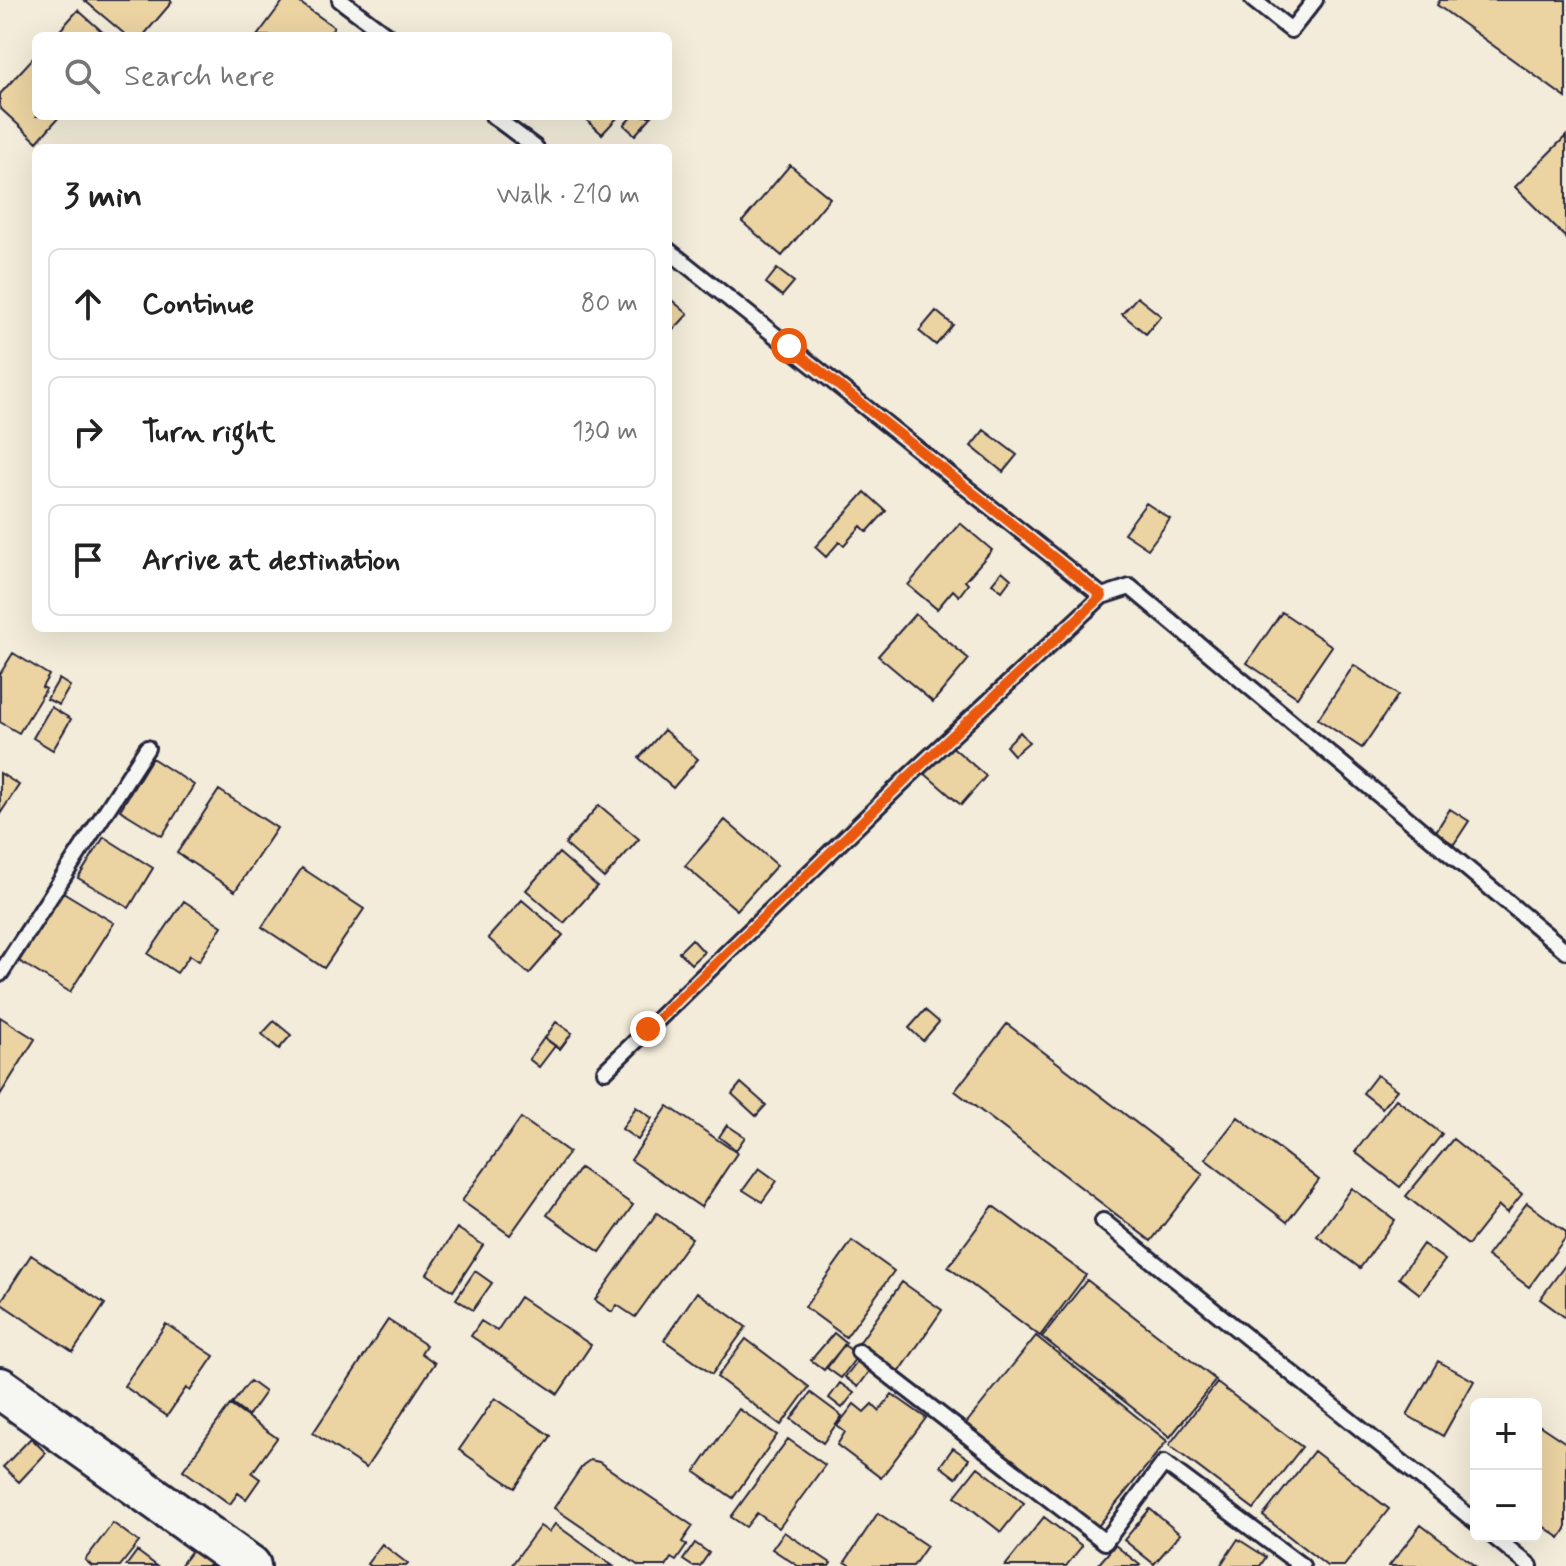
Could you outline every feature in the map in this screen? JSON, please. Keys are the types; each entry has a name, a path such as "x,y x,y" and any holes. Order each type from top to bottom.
{"main road":[{"path":"3,1396 250,1566"}],"lane":[{"path":"340,0 383,32"},
{"path":"1253,0 1291,30 1315,0"},
{"path":"498,120 531,144"},
{"path":"672,253 1102,596"},
{"path":"605,1071 909,776 1102,596 1130,587 1566,951"},
{"path":"0,974 147,748"},
{"path":"1103,1221 1470,1517"},
{"path":"859,1352 1105,1542 1164,1463 1302,1566"},
{"path":"1500,1542 1530,1566"}],"building":[{"path":"84,0 172,2 146,32 122,32"},
{"path":"284,0 296,0 334,27 330,32 260,32"},
{"path":"1440,0 1566,0 1566,98 1437,5"},
{"path":"78,10 103,32 59,32"},
{"path":"32,59 32,120 56,120 37,142 0,108 0,94"},
{"path":"586,120 615,120 602,134"},
{"path":"628,120 648,120 635,135 624,125"},
{"path":"1566,136 1566,238 1515,187"},
{"path":"790,165 830,198 782,256 742,222"},
{"path":"777,269 794,282 782,296 766,283"},
{"path":"1137,297 1161,316 1146,334 1122,314"},
{"path":"672,300 688,314 672,332"},
{"path":"936,311 953,325 936,345 919,331"},
{"path":"984,430 1017,455 1003,472 971,446"},
{"path":"865,492 886,511 867,532 861,526 844,545 839,542 826,557 815,547"},
{"path":"1146,503 1170,519 1148,549 1124,533"},
{"path":"960,523 992,550 965,581 968,584 959,596 953,590 937,609 908,585"},
{"path":"1002,571 1011,579 1002,591 992,583"},
{"path":"1282,612 1332,646 1297,697 1247,663"},
{"path":"915,614 969,659 933,702 878,656"},
{"path":"13,653 49,675 42,687 46,689 19,733 0,722 0,674"},
{"path":"1354,665 1398,695 1362,748 1318,719"},
{"path":"59,679 70,686 59,705 47,699"},
{"path":"51,707 71,719 53,750 33,738"},
{"path":"664,730 698,759 673,788 639,758"},
{"path":"1020,732 1029,742 1014,755 1006,746"},
{"path":"949,744 986,776 961,805 924,773"},
{"path":"152,758 194,785 162,836 120,810"},
{"path":"0,773 19,785 0,814"},
{"path":"219,790 277,828 235,891 177,853"},
{"path":"599,805 639,839 604,878 565,844"},
{"path":"1450,809 1469,821 1454,844 1435,833"},
{"path":"725,820 777,865 737,910 685,866"},
{"path":"104,837 153,868 129,908 78,878"},
{"path":"559,853 597,886 564,923 526,890"},
{"path":"302,868 364,909 324,968 262,927"},
{"path":"63,892 114,923 70,992 19,961"},
{"path":"522,900 563,935 529,974 488,938"},
{"path":"184,901 222,926 199,961 190,955 177,973 148,954"},
{"path":"692,939 704,952 691,964 679,952"},
{"path":"925,1010 939,1022 923,1041 909,1028"},
{"path":"0,1017 35,1039 0,1095"},
{"path":"274,1021 291,1035 279,1049 262,1034"},
{"path":"556,1022 572,1033 560,1049 545,1038"},
{"path":"1007,1024 1203,1174 1151,1241 955,1091"},
{"path":"544,1038 555,1046 539,1067 529,1059"},
{"path":"1377,1075 1397,1090 1382,1108 1363,1093"},
{"path":"741,1083 766,1105 756,1116 732,1094"},
{"path":"1396,1099 1442,1134 1400,1187 1355,1152"},
{"path":"668,1106 737,1153 701,1207 631,1160"},
{"path":"636,1107 652,1118 638,1140 622,1129"},
{"path":"1238,1117 1319,1180 1287,1222 1205,1159"},
{"path":"521,1118 569,1152 510,1235 462,1201"},
{"path":"727,1125 745,1137 736,1150 719,1137"},
{"path":"1453,1139 1522,1194 1507,1213 1499,1206 1468,1245 1406,1196"},
{"path":"580,1168 633,1205 600,1252 547,1215"},
{"path":"759,1168 777,1181 762,1202 743,1190"},
{"path":"1352,1188 1395,1220 1360,1268 1317,1236"},
{"path":"1527,1203 1566,1232 1566,1237 1529,1287 1487,1256"},
{"path":"993,1206 1086,1275 1040,1336 948,1267"},
{"path":"657,1213 692,1238 635,1317 617,1305 612,1312 595,1300"},
{"path":"457,1228 483,1245 453,1291 427,1274"},
{"path":"852,1241 894,1271 846,1337 805,1307"},
{"path":"1423,1244 1445,1260 1420,1294 1399,1278"},
{"path":"31,1255 105,1304 73,1352 0,1303"},
{"path":"1566,1264 1566,1318 1540,1299"},
{"path":"475,1271 492,1283 473,1310 456,1299"},
{"path":"1087,1280 1216,1380 1170,1437 1042,1337"},
{"path":"902,1282 942,1310 898,1374 857,1346"},
{"path":"697,1292 746,1327 712,1374 664,1340"},
{"path":"520,1297 591,1345 558,1394 471,1336 481,1321 497,1331"},
{"path":"388,1320 426,1345 421,1353 435,1363 366,1468 313,1433"},
{"path":"166,1324 214,1356 190,1391 186,1388 167,1416 124,1386"},
{"path":"834,1333 846,1343 824,1370 811,1360"},
{"path":"1036,1336 1167,1441 1095,1530 964,1426"},
{"path":"746,1339 809,1387 781,1425 717,1377"},
{"path":"844,1345 858,1355 841,1378 827,1368"},
{"path":"859,1359 872,1368 858,1387 845,1377"},
{"path":"1438,1361 1474,1381 1443,1436 1407,1415"},
{"path":"250,1381 265,1392 248,1416 232,1404"},
{"path":"840,1383 854,1393 842,1408 829,1398"},
{"path":"1217,1383 1302,1447 1254,1509 1169,1445"},
{"path":"811,1393 842,1416 823,1443 791,1419"},
{"path":"892,1394 926,1418 881,1478 837,1445 845,1432 837,1426 854,1404 864,1412 872,1404 879,1411"},
{"path":"495,1398 551,1436 515,1488 459,1450"},
{"path":"230,1405 277,1438 252,1473 260,1479 246,1499 238,1493 230,1504 183,1470"},
{"path":"739,1409 777,1435 733,1498 695,1472"},
{"path":"1542,1427 1566,1443 1566,1529 1560,1538 1542,1525"},
{"path":"31,1438 46,1453 19,1482 3,1467"},
{"path":"788,1439 825,1465 779,1528 757,1513 746,1527 731,1517"},
{"path":"953,1448 969,1459 956,1478 940,1466"},
{"path":"1314,1451 1389,1509 1344,1566 1327,1566 1263,1516"},
{"path":"590,1460 599,1462 693,1526 682,1542 687,1545 676,1561 671,1558 666,1566 639,1566 554,1508 583,1465"},
{"path":"978,1467 1024,1503 1001,1532 955,1496"},
{"path":"1150,1509 1180,1534 1154,1564 1124,1540"},
{"path":"878,1513 927,1546 913,1566 852,1566 845,1562"},
{"path":"1044,1517 1082,1546 1066,1566 1005,1566"},
{"path":"113,1523 139,1542 120,1566 92,1566 85,1560"},
{"path":"555,1524 613,1566 511,1566 540,1526 549,1532"},
{"path":"1421,1525 1475,1566 1389,1566"},
{"path":"784,1532 831,1563 829,1566 798,1566 772,1549"},
{"path":"1238,1539 1266,1557 1260,1566 1220,1566"},
{"path":"695,1543 709,1553 700,1566 692,1566 683,1560"},
{"path":"382,1544 408,1564 367,1564"},
{"path":"1115,1545 1140,1565 1097,1566"},
{"path":"193,1549 216,1566 180,1566"},
{"path":"137,1551 157,1566 126,1566"}],"route":[{"path":"648,1029 909,776 1102,596 789,346"}]}
